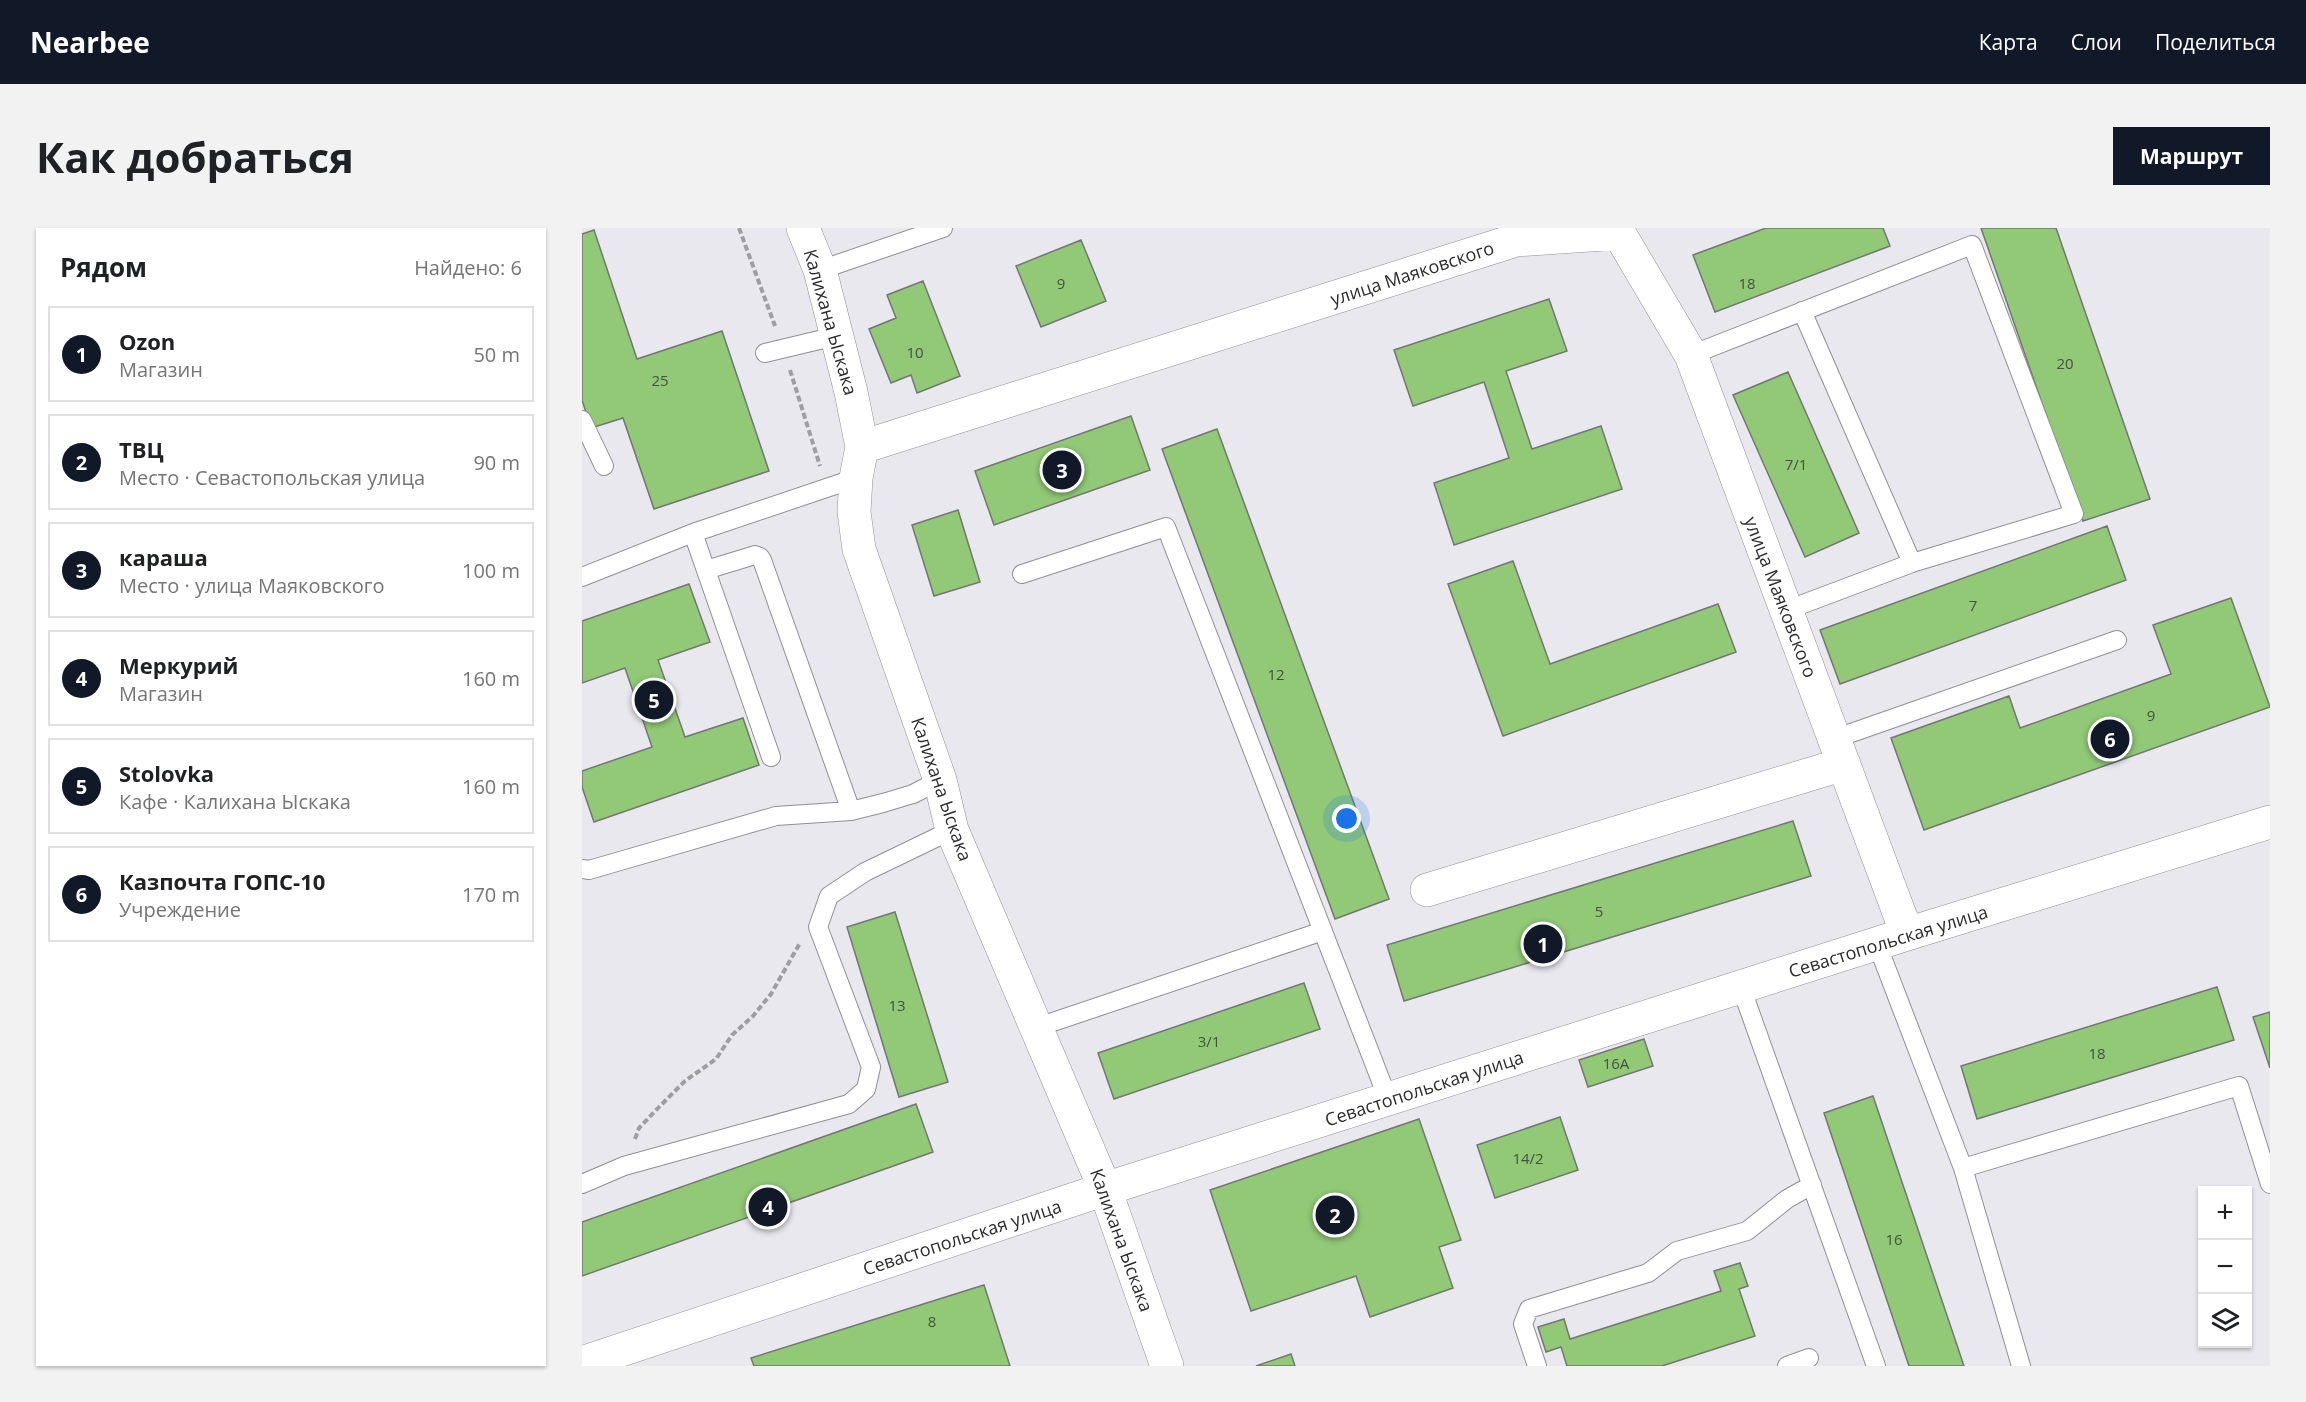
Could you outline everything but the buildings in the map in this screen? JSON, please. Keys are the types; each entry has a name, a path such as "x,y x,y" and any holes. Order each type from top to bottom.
{"street":[{"name":"Калихана Ыскака","path":"803,228 820,270 851,392 859,462 854,512 859,549 940,780 952,830 1038,1027 1105,1189 1167,1366"},
{"name":"улица Маяковского","path":"859,462 1514,234 1618,230 1691,355 1839,752 1892,939"},
{"path":"1428,890 1839,752"},
{"name":"Севастопольская улица","path":"582,1363 1105,1189 1892,939 2270,822"}],"lane":[{"path":"820,270 943,228"},
{"path":"1691,355 1802,311 1969,236 2074,514 1912,563 1786,610"},
{"path":"1802,311 1912,563"},
{"path":"765,353 836,336"},
{"path":"582,420 604,466"},
{"path":"582,577 693,533 859,462"},
{"path":"1022,574 1166,527 1388,1100"},
{"path":"693,533 771,757"},
{"path":"706,570 755,555 762,560 851,811"},
{"path":"1839,752 2117,640"},
{"path":"582,869 589,870 776,816 851,811 913,794 940,780"},
{"path":"582,1184 624,1166 849,1104 866,1089 871,1068 818,927 829,896 865,872 952,830"},
{"path":"1038,1027 1323,932"},
{"path":"1892,939 2021,1366"},
{"path":"1741,987 1876,1366"},
{"path":"1963,1168 2238,1086 2270,1184"},
{"path":"1537,1366 1523,1324 1529,1310 1648,1273 1677,1251 1747,1231 1787,1199 1812,1185"},
{"path":"1786,1366 1809,1358"}],"path":[{"path":"624,1166 639,1128 686,1082 716,1059 732,1035 753,1016 771,994 801,940 818,927"}],"place":[{"name":"караша","path":"1062,470"},
{"name":"Stolovka","path":"654,700"},
{"name":"Казпочта ГОПС-10","path":"2110,739"},
{"name":"Ozon","path":"1543,944"},
{"name":"Меркурий","path":"768,1207"},
{"name":"ТВЦ","path":"1335,1215"}]}
